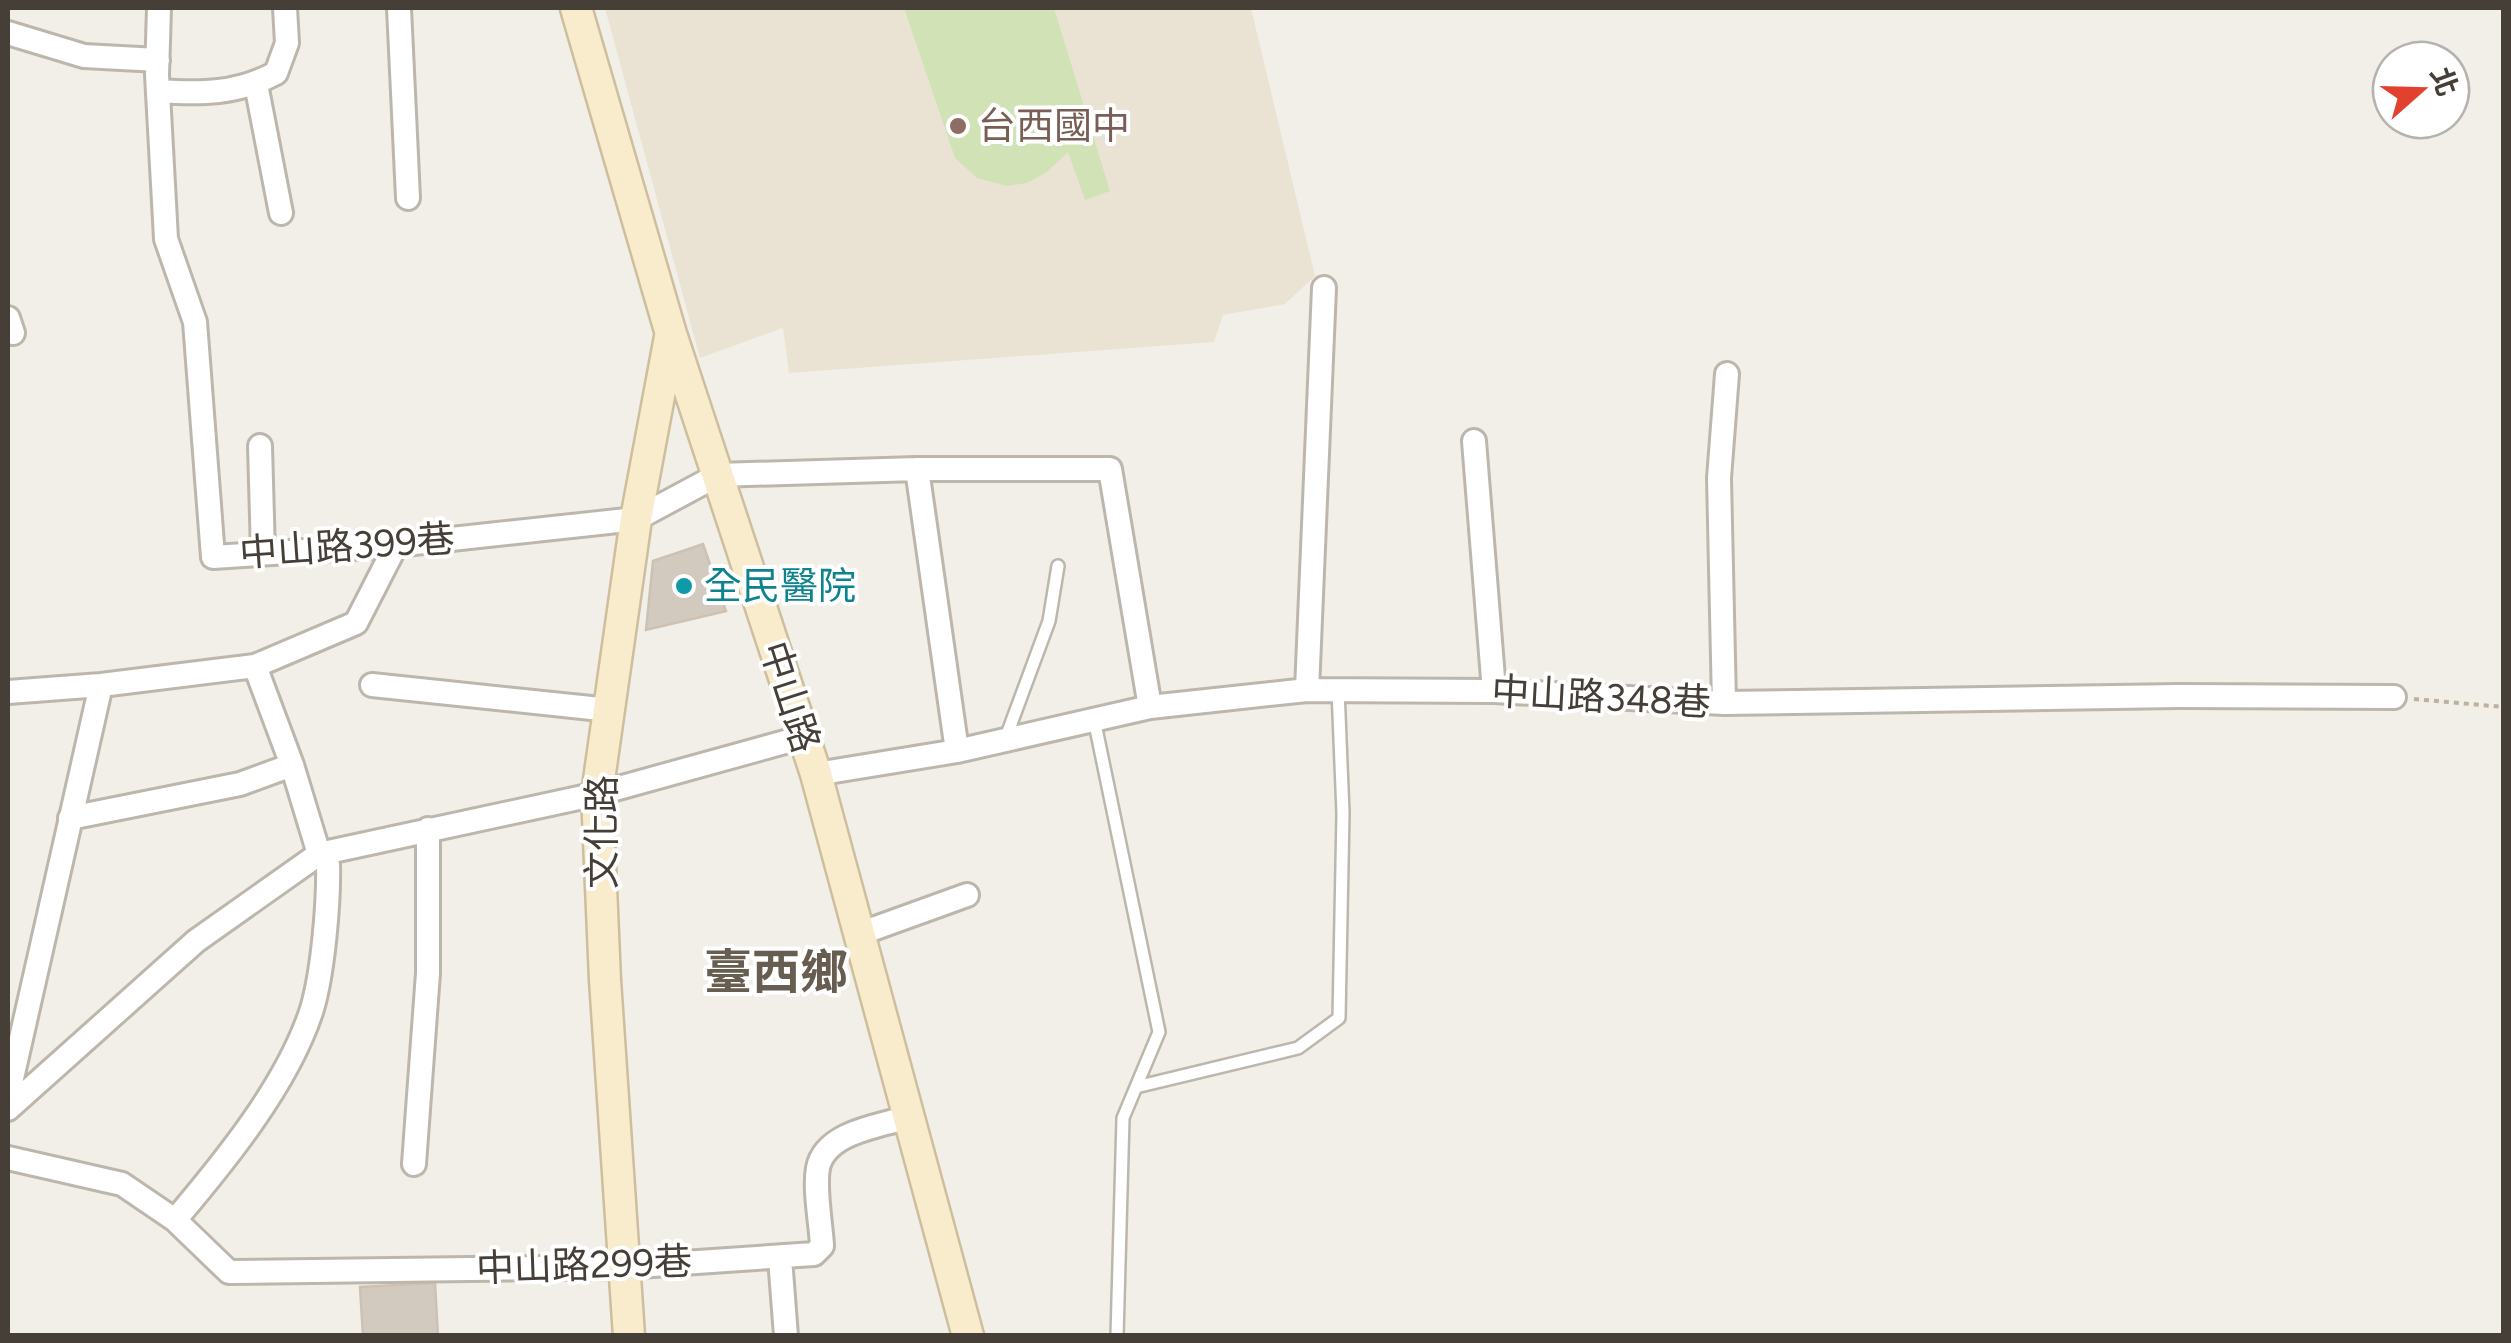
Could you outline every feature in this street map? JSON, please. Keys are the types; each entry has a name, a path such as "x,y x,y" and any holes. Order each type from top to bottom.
{"main road":[{"name":"中山路","path":"576,8 670,334 816,774 968,1336"},
{"name":"文化路","path":"629,1336 597,794 636,519 670,334"}],"street":[{"path":"158,76 159,8"},
{"path":"8,33 223,92 256,84 276,74 287,43 285,8"},
{"path":"399,8 408,198"},
{"name":"中山路399巷","path":"158,76 166,239 194,322 213,556 396,545 636,519 718,476"},
{"path":"256,84 281,213"},
{"path":"1307,690 1324,288"},
{"path":"1724,703 1720,478 1727,374"},
{"path":"1474,441 1494,691"},
{"path":"260,446 263,553"},
{"path":"718,476 917,469 1110,469 1150,707"},
{"path":"917,469 957,751"},
{"path":"8,692 255,666 356,623 396,545"},
{"path":"175,1220 232,1152 291,1056 312,1008 328,864 319,854 255,666"},
{"path":"8,1096 101,685"},
{"path":"372,685 610,710"},
{"name":"中山路348巷","path":"816,774 957,751 1150,707 1307,690 1494,691 1724,703 2179,696 2394,698"},
{"path":"8,1109 196,942 319,854 597,794 803,737"},
{"path":"70,818 240,784 292,766"},
{"path":"414,1164 428,973 428,829"},
{"path":"859,934 968,895"},
{"name":"中山路299巷","path":"8,1158 122,1184 175,1220 229,1272 624,1266 814,1254 822,1246 818,1167 829,1147 848,1136 909,1117"},
{"path":"780,1258 786,1336"}],"lane":[{"path":"1005,740 1049,621 1058,566"},
{"path":"1136,1087 1298,1048 1339,1018 1343,814 1338,690"},
{"path":"1094,719 1159,1032 1123,1118 1117,1336"}],"path":[{"path":"2394,698 2504,707"}],"shaded area":[{"name":"台西國中","path":"605,8 1251,8 1315,276 1285,304 1223,315 1214,342 789,373 783,328 700,358"}],"green space":[{"path":"904,8 1054,8 1110,191 1085,200 1068,152 1047,172 1027,183 1007,186 977,178 955,158"}],"building":[{"name":"全民醫院","path":"703,544 726,611 646,630 653,561"},
{"path":"435,1283 438,1336 363,1336 360,1287"}],"place":[{"name":"台西國中","path":"958,126"},
{"name":"全民醫院","path":"684,586"}],"district":[{"name":"臺西鄉","path":"776,972"}]}
